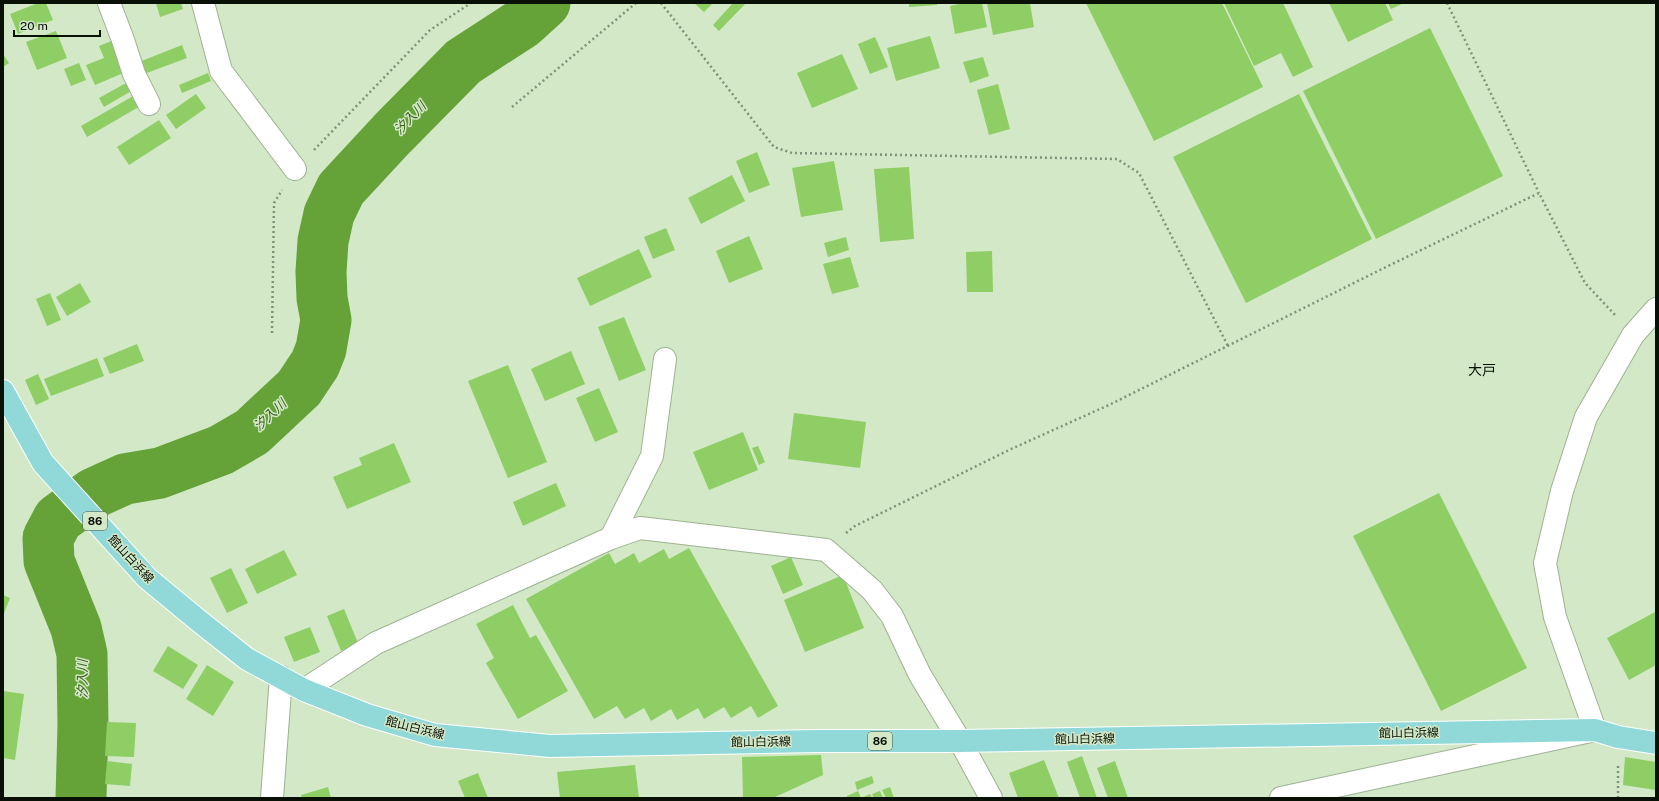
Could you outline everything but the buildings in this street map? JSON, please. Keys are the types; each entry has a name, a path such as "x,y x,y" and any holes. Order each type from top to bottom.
{"main road":[{"name":"館山白浜線","path":"3,391 43,463 147,578 248,659 304,690 367,715 434,735 550,746 818,741 960,741 1595,730 1618,737 1656,743"}],"street":[{"path":"110,3 134,74 149,104"},
{"path":"203,3 222,71 295,169"},
{"path":"1281,798 1595,730 1555,617 1545,563 1562,491 1586,417 1633,335 1656,309"},
{"path":"612,538 652,456 665,359"},
{"path":"304,690 376,643 612,538 640,528 826,550 872,590 892,616 920,674 960,741 991,798"},
{"path":"272,798 281,677"}],"path":[{"path":"272,333 274,203 295,169 430,30 471,3"},
{"path":"512,107 636,3"},
{"path":"661,3 774,147 792,153 1117,158 1139,173 1228,346"},
{"path":"1447,3 1539,193 1585,283 1633,335"},
{"path":"826,550 855,526 1009,450 1111,404 1388,266 1539,193"},
{"path":"1618,737 1618,798"}],"waterway":[{"name":"汐入川","path":"81,798 83,726 82,654 76,628 49,561 48,538 58,519 94,493 125,479 160,473 221,450 252,432 299,388 315,364 321,349 326,320 322,298 321,272 323,241 329,214 341,189 392,134 463,62 523,23 545,3"}],"district":[{"name":"大戸","path":"1482,370"}]}
